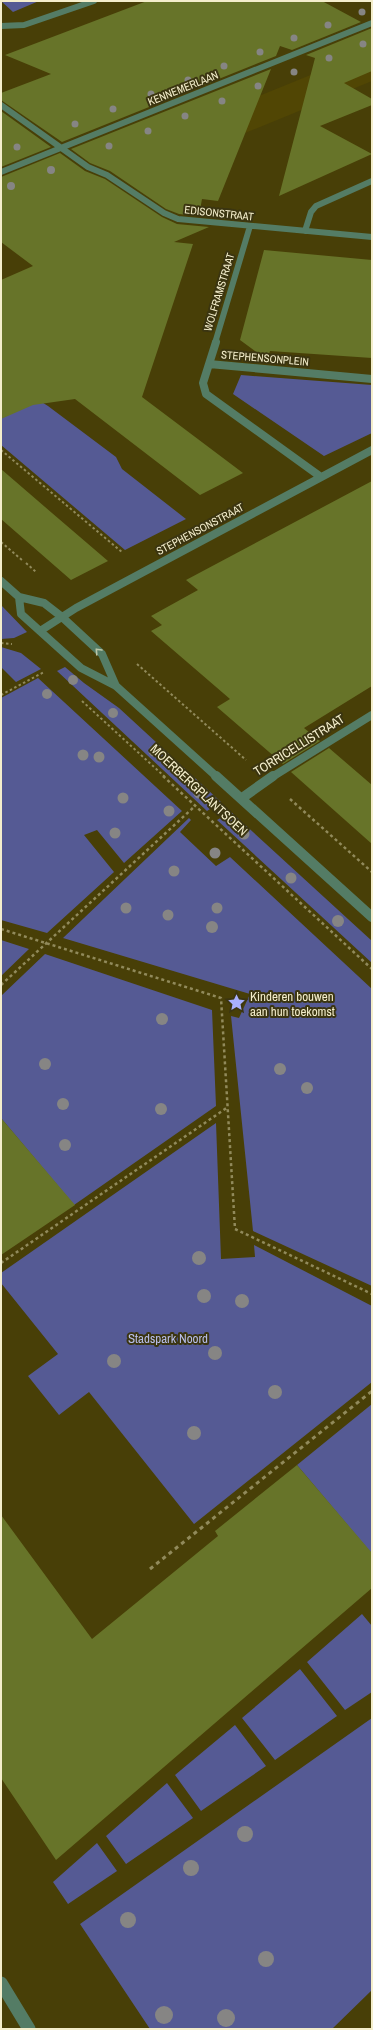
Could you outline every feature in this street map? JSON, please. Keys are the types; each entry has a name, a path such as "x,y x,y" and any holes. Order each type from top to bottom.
{"street":[{"path":"1,26 24,26 94,1"},
{"name":"KENNEMERLAAN","path":"1,172 372,23"},
{"name":"EDISONSTRAAT","path":"1,104 88,167 107,175 164,213 178,219 372,237"},
{"path":"305,231 311,212 316,206 372,181"},
{"name":"WOLFRAMSTRAAT","path":"209,364 250,226"},
{"name":"STEPHENSONPLEIN","path":"321,477 206,394 202,387 209,364 372,379"},
{"name":"STEPHENSONSTRAAT","path":"40,631 76,608 372,450"},
{"name":"MOERBERGPLANTSOEN","path":"1,581 19,597 44,603 102,654 116,686"},
{"name":"MOERBERGPLANTSOEN","path":"19,597 21,614 80,668 116,686 242,798 372,917"},
{"name":"TORRICELLISTRAAT","path":"242,798 372,715"},
{"path":"1,1983 30,2029"}],"path":[{"path":"1,450 144,571"},
{"path":"1,542 76,608"},
{"path":"1,643 16,644"},
{"path":"136,663 372,872"},
{"name":"MOERBERGPLANTSOEN","path":"77,696 372,969"},
{"path":"1,985 195,806"},
{"path":"1,929 221,998 235,1229 372,1294"},
{"path":"1,1263 228,1107"},
{"path":"150,1569 372,1391"}],"shaded area":[{"path":"372,50 372,81 138,177 104,159"}],"green space":[{"path":"1,1 39,1 13,12"},
{"path":"241,375 372,385 372,433 324,456 233,394"},
{"path":"1,391 40,401 48,406 116,457 122,469 186,519 125,550 1,445"},
{"path":"1,605 27,632 14,638 1,639"},
{"path":"1,647 21,653 41,669 16,682 1,667"},
{"path":"65,667 84,683 119,708 221,802 207,811 57,671"},
{"path":"38,678 182,811 124,863 97,830 84,835 114,872 47,933 1,920 1,698"},
{"path":"231,812 372,941 372,963 217,820"},
{"path":"189,818 191,820 180,832 216,866 230,857 372,989 372,1286 253,1231 231,1016 239,1018 250,994 63,938"},
{"path":"1,940 29,949 1,976"},
{"path":"45,954 212,1010 216,1106 74,1205 1,1118 1,996"},
{"name":"Stadspark Noord","path":"216,1123 221,1259 255,1257 254,1245 372,1306 372,1382 194,1524 89,1392 59,1415 28,1376 58,1354 1,1283 1,1273"},
{"path":"372,1404 372,1554 297,1465"},
{"path":"362,1614 372,1626 372,1692 345,1710 307,1662"},
{"path":"300,1669 337,1716 275,1760 242,1718"},
{"path":"372,1718 372,1990 332,2029 150,2029 80,1924"},
{"path":"235,1725 266,1766 201,1811 175,1775"},
{"path":"167,1783 193,1818 126,1864 106,1836"},
{"path":"97,1843 117,1871 68,1904 53,1882"}],"building":[{"path":"147,1 322,1 361,22 292,50 280,46 276,56 62,142 1,100 1,93 51,74 5,55"},
{"path":"372,28 372,71 344,83 372,99 372,105 320,126 372,154 279,196 315,58 306,55"},
{"path":"271,69 218,201 202,199 200,210 241,212 227,219 179,214 166,209 110,171 90,163 71,149"},
{"path":"1,111 51,147 1,167"},
{"path":"60,153 85,171 105,179 162,217 177,224 209,227 174,242 193,244 142,397 243,473 200,495 75,399 33,405 1,419 1,280 33,266 1,242 1,177"},
{"path":"264,250 372,260 372,358 270,351 267,360 240,340"},
{"path":"1,469 108,561 71,580 1,519"},
{"path":"372,481 372,686 304,728 320,741 283,764 217,707 230,699 151,631 162,625 151,616 198,590 186,580"},
{"path":"329,748 372,785 372,844 291,772"},
{"path":"1,1118 75,1205 1,1255"},
{"path":"297,1465 372,1553 372,1588 56,1860 1,1778 1,1515 92,1639 218,1536 215,1531"}],"place":[{"name":"Kinderen bouwen aan hun toekomst","path":"237,1003"}]}
